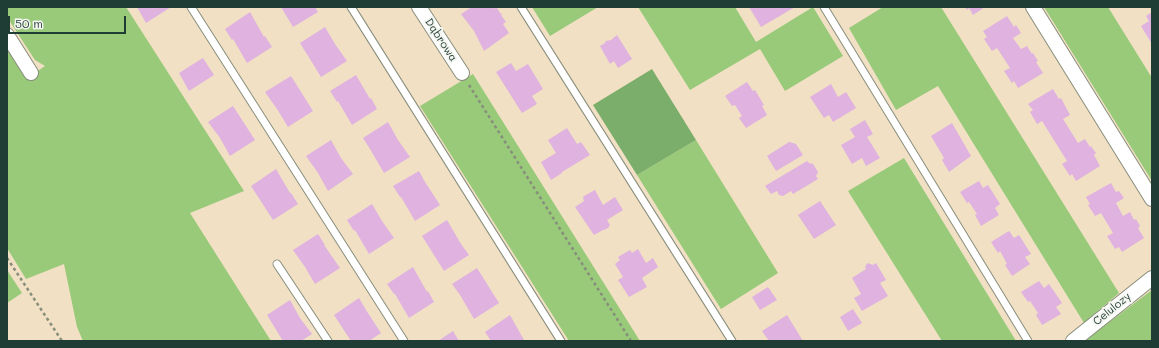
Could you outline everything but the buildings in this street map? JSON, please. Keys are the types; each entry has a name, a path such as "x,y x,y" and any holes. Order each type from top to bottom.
{"street":[{"name":"Dąbrowa","path":"420,7 462,73"},
{"path":"1033,7 1152,199"},
{"path":"7,35 31,73"},
{"name":"Celulozy","path":"1073,341 1152,278"}],"lane":[{"path":"191,7 404,341"},
{"path":"351,7 561,341"},
{"path":"521,7 732,341"},
{"path":"824,7 1028,341"},
{"path":"277,264 328,341"}],"path":[{"path":"462,73 631,341"},
{"path":"7,258 62,341"}],"green space":[{"path":"7,7 126,7 244,191 190,213 271,341 83,341 77,327 64,264 26,279 7,248 7,44 29,77 45,66 35,60 7,17"},
{"path":"532,7 598,7 550,36"},
{"path":"638,7 735,7 756,42 813,7 843,56 785,91 760,49 690,90"},
{"path":"883,7 941,7 1119,293 1084,323 938,86 896,110 849,28"},
{"path":"1044,7 1108,7 1152,78 1152,181"},
{"path":"652,69 696,140 637,175 593,105"},
{"path":"473,74 640,341 569,341 420,106"},
{"path":"696,140 778,273 721,309 637,175"},
{"path":"904,158 1016,341 942,341 848,191"},
{"path":"7,270 22,293 7,303"},
{"path":"1152,290 1152,341 1084,341"}]}
